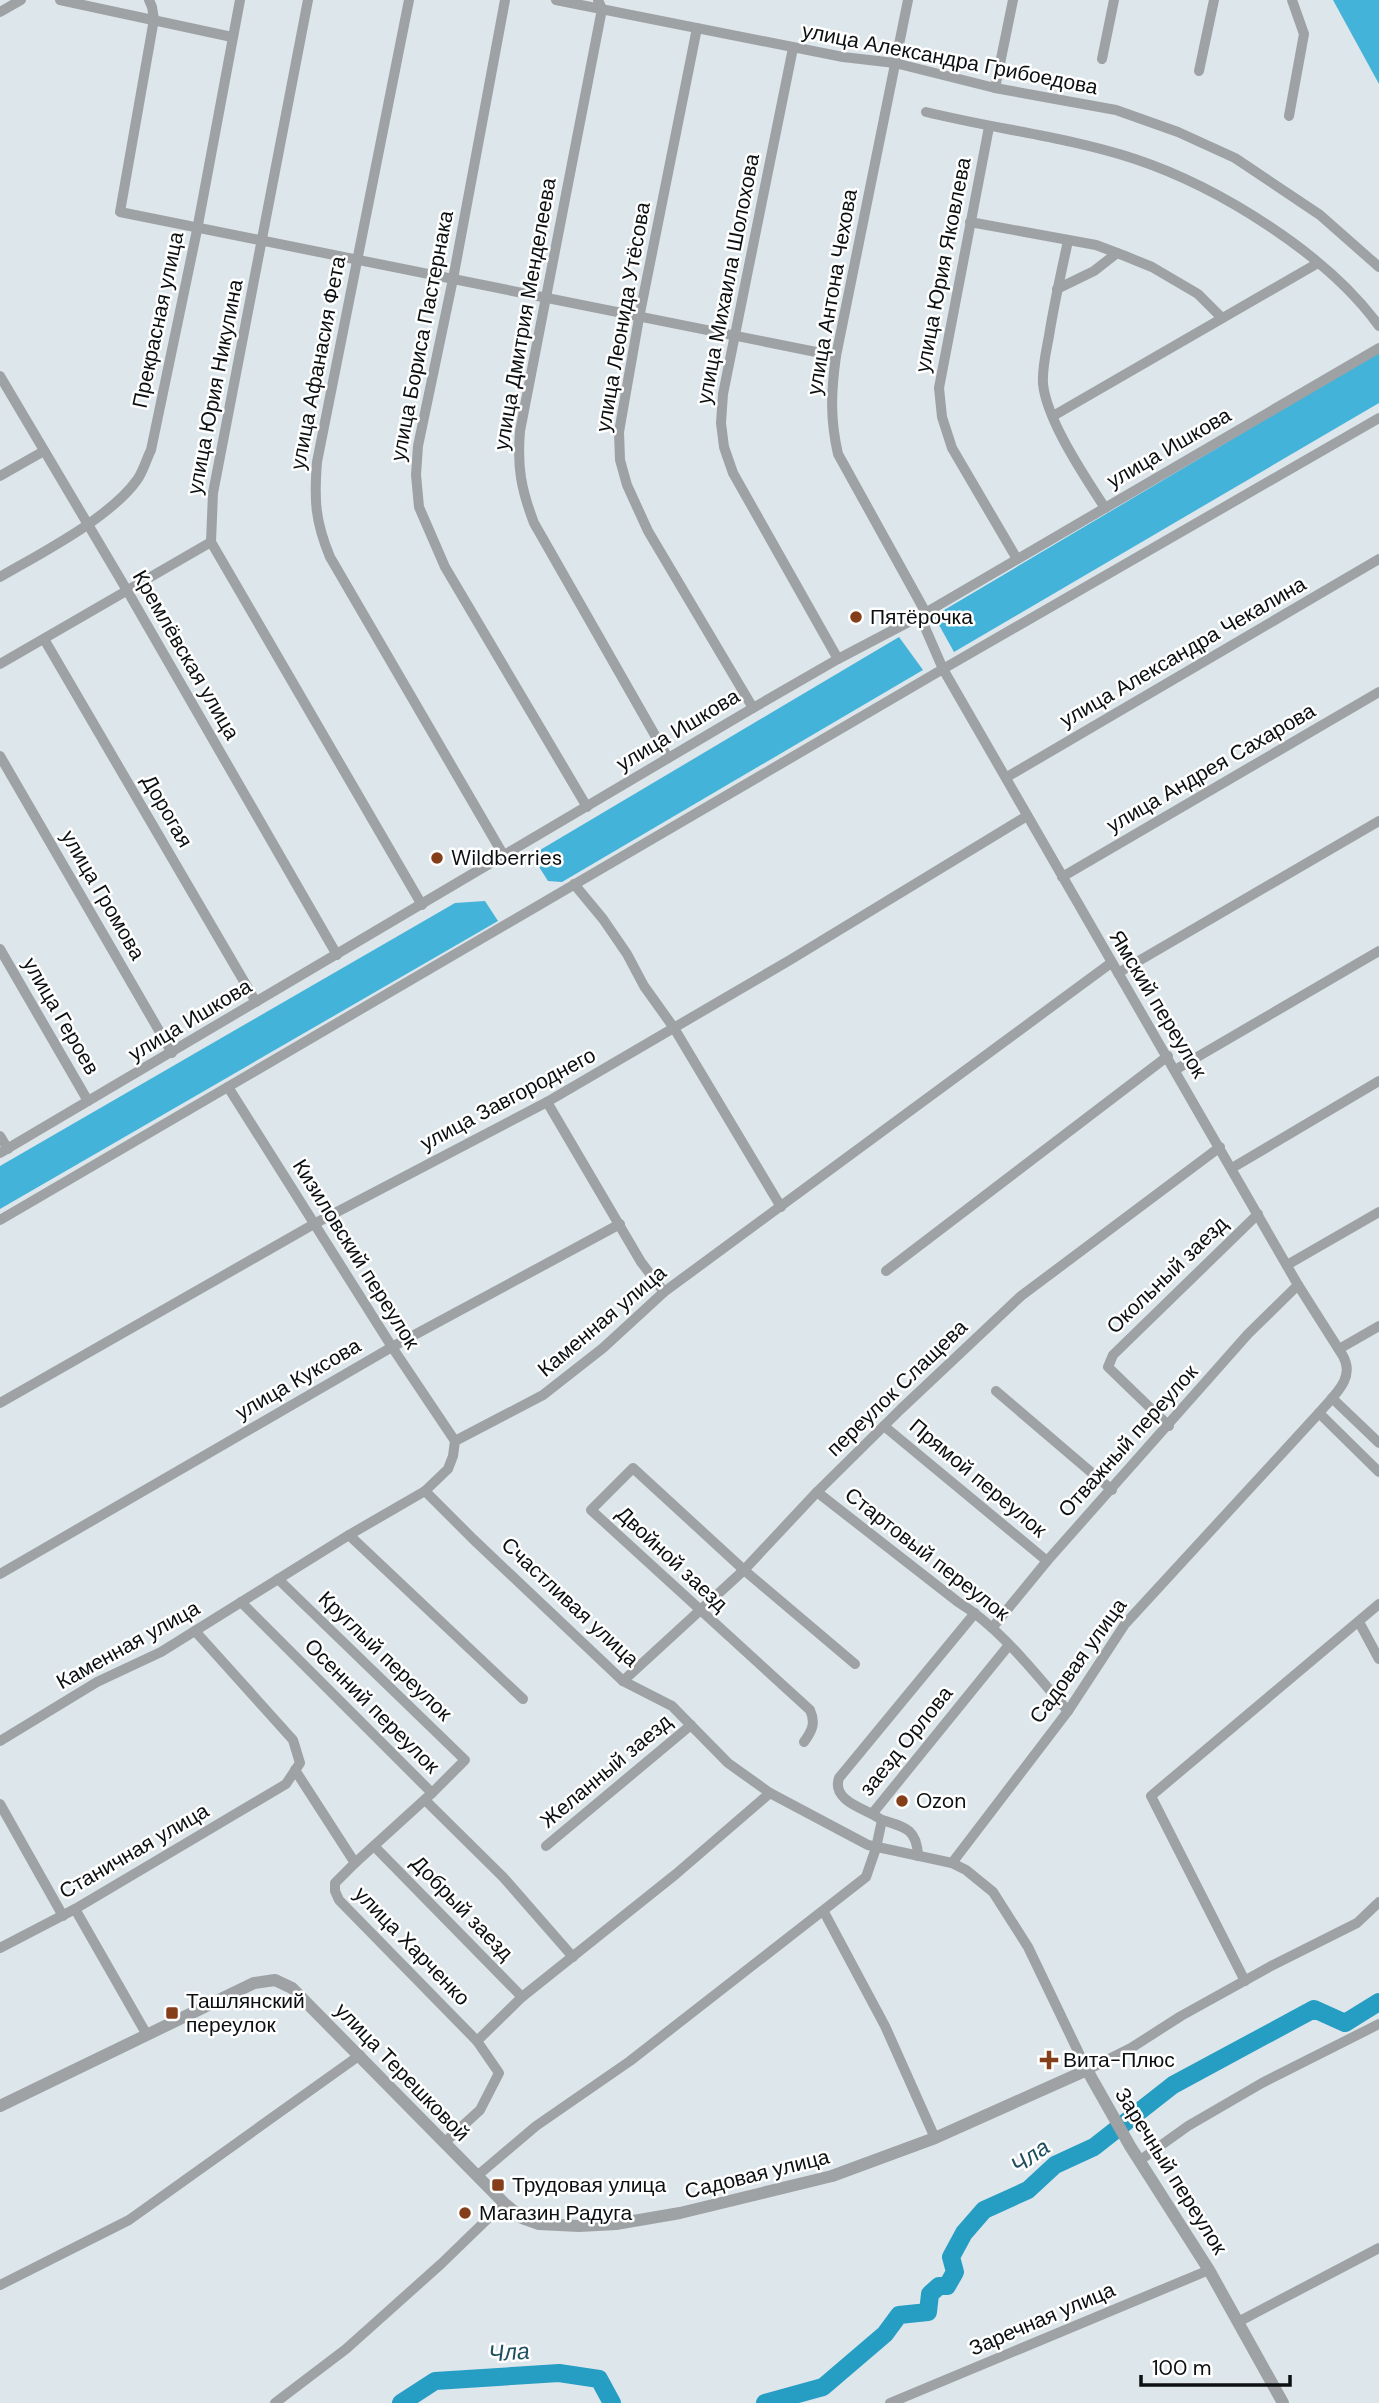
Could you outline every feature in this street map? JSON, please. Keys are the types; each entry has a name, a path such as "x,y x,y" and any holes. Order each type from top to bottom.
{"street":[{"path":"0,12 21,0"},
{"path":"60,0 232,37"},
{"path":"149,0 153,19 120,212 197,230 357,259 836,356"},
{"name":"Прекрасная улица","path":"0,576 87,524 115,504 138,479 150,450 197,230 240,0"},
{"name":"улица Юрия Никулина","path":"211,542 213,493 308,0"},
{"name":"улица Афанасия Фета","path":"410,0 317,462 314,495 319,530 330,557 504,856"},
{"name":"улица Бориса Пастернака","path":"505,0 453,279 418,446 416,475 419,507 445,567 587,807"},
{"name":"улица Александра Грибоедова","path":"556,0 600,5 698,29 843,57 895,63 995,88 1116,110 1178,132 1235,158 1320,215 1379,267"},
{"name":"улица Антона Чехова","path":"908,0 836,356 831,396 838,454 923,615 943,669"},
{"path":"995,88 1013,0"},
{"path":"1102,59 1114,0"},
{"path":"1199,71 1214,0"},
{"path":"1289,116 1304,34 1292,0"},
{"name":"улица Дмитрия Менделеева","path":"600,5 520,431 517,460 523,494 534,523 668,758"},
{"name":"улица Леонида Утёсова","path":"698,29 639,318 619,432 620,460 626,485 648,531 753,708"},
{"name":"улица Михаила Шолохова","path":"793,48 733,337 722,413 724,447 733,473 838,659"},
{"path":"926,113 1071,142 1136,160 1170,174 1244,211 1318,263 1364,306 1379,326"},
{"name":"улица Юрия Яковлева","path":"989,127 939,388 942,418 952,448 1017,559"},
{"path":"970,222 1096,245 1152,267 1177,281 1198,295 1222,318"},
{"path":"1068,242 1044,362 1043,385 1072,456 1105,508"},
{"path":"1057,289 1094,271 1117,253"},
{"path":"1054,416 1318,263"},
{"name":"улица Ишкова","path":"4,1151 753,708 838,659 923,615 1379,348"},
{"name":"Кремлёвская улица","path":"0,376 337,955"},
{"path":"0,1220 943,669 1379,418"},
{"path":"0,476 44,451"},
{"path":"0,664 211,542 422,905"},
{"name":"улица Александра Чекалина","path":"1007,777 1379,559"},
{"name":"Дорогая","path":"44,639 256,1002"},
{"name":"Ямский переулок","path":"943,669 1298,1285 1341,1352"},
{"name":"улица Андрея Сахарова","path":"1062,877 1379,692"},
{"name":"улица Громова","path":"0,756 172,1053"},
{"name":"улица Завгороднего","path":"0,1403 314,1224 547,1102 1027,816"},
{"name":"Каменная улица","path":"0,1741 97,1682 161,1652 425,1491 447,1469 453,1456 454,1441 543,1395 603,1348 664,1292 1114,968 1379,821"},
{"path":"574,884 627,954 643,986 674,1028 782,1206"},
{"name":"улица Героев","path":"0,949 88,1101"},
{"path":"1175,1070 1379,951"},
{"path":"886,1271 1168,1056"},
{"path":"1232,1168 1379,1081"},
{"name":"Кизиловский переулок","path":"228,1087 392,1348 454,1441"},
{"path":"547,1102 641,1262 664,1292"},
{"path":"0,1136 4,1151"},
{"name":"переулок Слащева","path":"623,1681 744,1570 817,1492 1021,1296 1220,1147"},
{"path":"1287,1265 1379,1212"},
{"name":"Окольный заезд","path":"1169,1426 1108,1367 1112,1355 1258,1214"},
{"name":"улица Куксова","path":"0,1574 392,1348 620,1224"},
{"name":"Отважный переулок","path":"992,1628 1047,1561 1248,1335 1298,1285"},
{"path":"1341,1352 1379,1326"},
{"name":"Садовая улица","path":"952,1863 1068,1712 1125,1623 1332,1398 1348,1374 1347,1363 1341,1352"},
{"path":"996,1391 1112,1490"},
{"path":"1332,1398 1378,1441"},
{"path":"1319,1413 1379,1472"},
{"name":"Прямой переулок","path":"884,1426 1047,1561"},
{"name":"Двойной заезд","path":"804,1742 813,1728 814,1719 810,1710 590,1510 633,1468 744,1570 855,1664"},
{"name":"Счастливая улица","path":"425,1491 623,1681 672,1706 728,1763 770,1793 876,1848 952,1863"},
{"name":"Стартовый переулок","path":"817,1492 975,1613 1009,1645 1068,1712"},
{"path":"349,1535 523,1699"},
{"name":"Круглый переулок","path":"278,1579 465,1760 429,1796"},
{"name":"Осенний переулок","path":"241,1602 429,1796 355,1863"},
{"path":"1245,1980 1152,1796 1379,1604"},
{"name":"заезд Орлова","path":"975,1613 839,1778 836,1785 838,1792 848,1801 877,1817 1009,1645"},
{"path":"1359,1622 1379,1659"},
{"path":"195,1631 293,1740 300,1763 295,1770"},
{"name":"Желанный заезд","path":"546,1846 691,1725"},
{"name":"Станичная улица","path":"0,1948 63,1916 286,1784 295,1770"},
{"name":"улица Харченко","path":"295,1770 355,1863 335,1883 339,1900 477,2041 499,2073 480,2110 445,2143"},
{"path":"477,2041 522,1997 676,1874 770,1793"},
{"path":"429,1796 573,1957"},
{"path":"0,1804 63,1916"},
{"path":"477,2176 536,2126 629,2061 866,1877 876,1848 877,1817 911,1832 918,1844 918,1856"},
{"name":"Добрый заезд","path":"374,1846 522,1997"},
{"name":"Заречный переулок","path":"952,1863 966,1870 993,1892 1028,1947 1111,2114 1209,2270 1283,2403"},
{"name":"Садовая улица","path":"504,2203 522,2218 539,2224 616,2224 680,2213 832,2176 935,2138 1131,2048 1245,1980 1357,1923 1379,1902"},
{"path":"75,1909 147,2035"},
{"path":"824,1912 885,2026 935,2138"},
{"name":"улица Терешковой","path":"0,2106 254,1983 275,1980 292,1988 504,2203"},
{"path":"1139,2161 1188,2126 1252,2089 1379,2024"},
{"path":"0,2285 129,2220 360,2055"},
{"path":"275,2403 346,2349 442,2264 504,2203"},
{"path":"1238,2322 1379,2248"},
{"name":"Заречная улица","path":"890,2403 1209,2270"}],"shaded area":[{"path":"1333,0 1379,0 1379,84"},
{"path":"1379,352 1379,403 954,652 934,616"},
{"path":"899,637 923,670 562,882 548,881 534,859 535,853"},
{"path":"485,901 498,921 0,1209 0,1166 455,903"}],"waterway":[{"name":"Чла","path":"765,2403 823,2387 885,2334 899,2315 928,2312 930,2294 939,2286 947,2286 955,2272 951,2257 964,2233 984,2210 1028,2190 1055,2165 1094,2147 1173,2085 1314,2009 1345,2023 1379,2002"},
{"name":"Чла","path":"401,2403 435,2381 559,2373 599,2379 612,2403"}],"place":[{"name":"Пятёрочка","path":"856,617"},
{"name":"Wildberries","path":"437,858"},
{"name":"Ozon","path":"902,1801"},
{"name":"Ташлянский переулок","path":"172,2013"},
{"name":"Вита-Плюс","path":"1049,2060"},
{"name":"Трудовая улица","path":"498,2185"},
{"name":"Магазин Радуга","path":"465,2213"}]}
